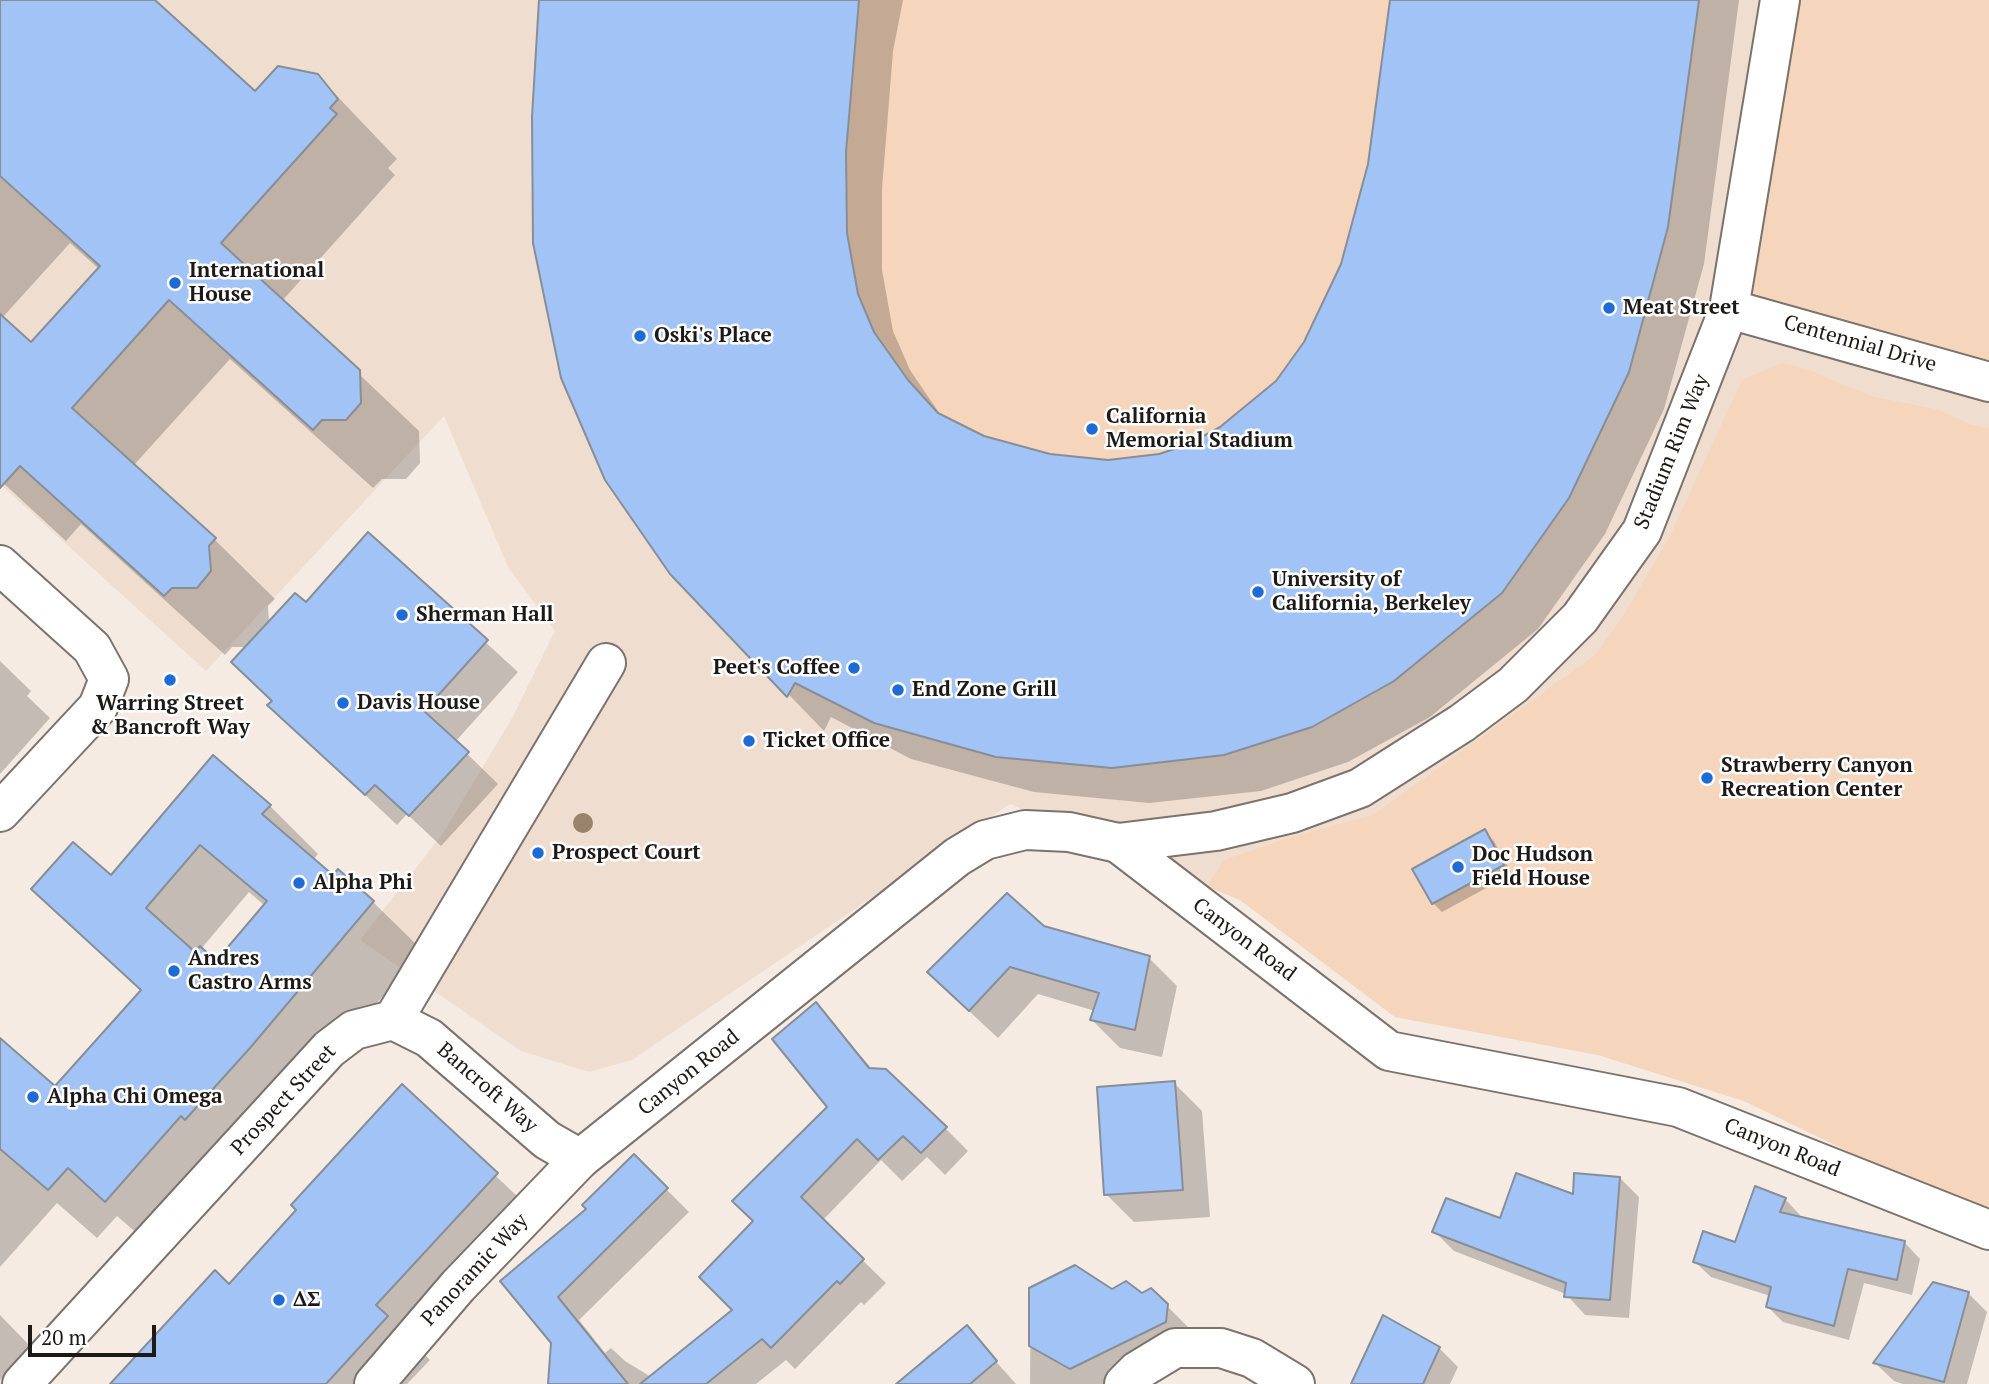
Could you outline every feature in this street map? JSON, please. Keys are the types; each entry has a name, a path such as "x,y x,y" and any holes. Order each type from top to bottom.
{"street":[{"name":"Stadium Rim Way","path":"1118,844 1228,828 1292,813 1360,788 1462,723 1513,685 1580,618 1642,531 1730,309 1780,0"},
{"name":"Centennial Drive","path":"1730,309 1989,382"},
{"path":"0,565 92,648 109,679 97,707 0,812"},
{"path":"393,1020 606,663"},
{"name":"Canyon Road","path":"580,1159 957,857 985,839 1025,830 1069,832 1118,844 1389,1051 1678,1107 1989,1230"},
{"name":"Bancroft Way","path":"393,1020 429,1038 547,1140 580,1159"},
{"name":"Prospect Street","path":"22,1384 329,1049 354,1030 393,1020"},
{"name":"Panoramic Way","path":"374,1384 458,1286 580,1159"},
{"path":"1124,1384 1137,1371 1175,1348 1221,1348 1252,1358 1294,1384"}],"shaded area":[{"name":"University of California, Berkeley","path":"0,0 1989,0 1989,1207 1945,1198 1744,1101 1598,1055 1395,1017 1240,900 1010,804 632,1060 589,1072 521,1051 360,940 443,833 511,720 555,631 508,567 444,416 206,671 0,484"},
{"name":"California Memorial Stadium","path":"539,0 1699,0 1668,227 1629,372 1569,498 1502,593 1312,727 1224,755 1112,768 996,757 874,723 753,661 670,574 605,480 561,378 533,243 532,117"},
{"path":"1780,0 1989,0 1989,382 1729,309"},
{"name":"Strawberry Canyon Recreation Center","path":"1783,363 1806,369 1871,396 1936,409 1972,425 1989,428 1989,1207 1945,1198 1744,1101 1598,1055 1395,1017 1240,900 1207,886 1224,860 1291,837 1373,815 1594,656 1622,618 1669,538 1742,380"}],"building":[{"name":"International House","path":"0,0 155,0 255,91 278,66 318,74 338,99 330,108 337,114 221,243 360,370 361,403 346,420 322,420 313,430 169,300 72,408 216,538 209,546 211,571 197,588 172,588 164,596 20,466 0,488 0,314 31,342 100,266 0,176"},
{"name":"California Memorial Stadium","path":"539,0 859,0 846,152 847,233 858,294 874,332 908,380 938,413 984,436 1050,454 1108,460 1159,454 1187,445 1220,427 1276,381 1304,342 1341,264 1368,164 1390,0 1699,0 1668,227 1629,372 1569,498 1502,593 1394,681 1312,727 1224,755 1112,768 996,757 874,723 795,683 787,697 670,574 605,480 561,378 533,243 532,117"},
{"path":"368,532 488,640 424,711 469,752 409,816 375,785 365,795 267,705 272,701 231,662 295,593 306,602"},
{"path":"213,755 271,805 262,814 333,875 338,869 374,901 250,1048 185,1120 181,1116 105,1202 68,1168 48,1190 0,1149 0,1038 55,1086 141,990 31,889 73,842 111,875","holes":["200,845 267,901 216,961 200,946 195,952 146,908"]},
{"name":"Doc Hudson Field House","path":"1485,829 1504,865 1432,904 1412,869"},
{"path":"1007,893 1044,926 1150,956 1135,1030 1090,1020 1099,993 1010,967 969,1011 927,972"},
{"path":"816,1002 869,1068 886,1069 947,1127 921,1153 903,1136 878,1160 857,1139 801,1197 864,1259 840,1284 837,1281 771,1348 762,1339 706,1384 640,1384 732,1310 699,1277 753,1221 732,1201 827,1107 772,1039"},
{"path":"1175,1081 1183,1190 1104,1195 1097,1087"},
{"path":"402,1084 498,1173 376,1305 388,1316 326,1384 110,1384 215,1270 229,1284 296,1210 291,1205"},
{"path":"634,1154 668,1188 558,1297 628,1384 548,1384 551,1343 500,1281 586,1209 582,1205"},
{"path":"1516,1173 1573,1194 1574,1173 1620,1177 1610,1300 1564,1297 1566,1283 1432,1232 1446,1198 1500,1218"},
{"path":"1755,1186 1786,1198 1780,1212 1905,1241 1897,1280 1848,1269 1834,1326 1766,1307 1771,1287 1693,1262 1703,1231 1735,1242"},
{"path":"1075,1265 1112,1289 1126,1281 1142,1293 1151,1288 1168,1304 1166,1322 1070,1369 1029,1346 1029,1288"},
{"path":"1933,1282 1969,1292 1944,1382 1873,1363"},
{"path":"1383,1315 1440,1347 1423,1384 1351,1384"},
{"path":"967,1325 997,1361 970,1384 896,1384"}],"place":[{"name":"International House","path":"175,283"},
{"name":"Meat Street","path":"1609,308"},
{"name":"Oski's Place","path":"640,336"},
{"name":"California Memorial Stadium","path":"1092,429"},
{"name":"University of California, Berkeley","path":"1258,592"},
{"name":"Sherman Hall","path":"402,615"},
{"name":"Peet's Coffee","path":"854,668"},
{"name":"Warring Street & Bancroft Way","path":"170,680"},
{"name":"End Zone Grill","path":"898,690"},
{"name":"Davis House","path":"343,703"},
{"name":"Ticket Office","path":"749,741"},
{"name":"Strawberry Canyon Recreation Center","path":"1707,778"},
{"name":"Prospect Court","path":"538,853"},
{"name":"Doc Hudson Field House","path":"1458,867"},
{"name":"Alpha Phi","path":"299,883"},
{"name":"Andres Castro Arms","path":"174,971"},
{"name":"Alpha Chi Omega","path":"33,1097"},
{"name":"ΔΣ","path":"279,1300"}]}
